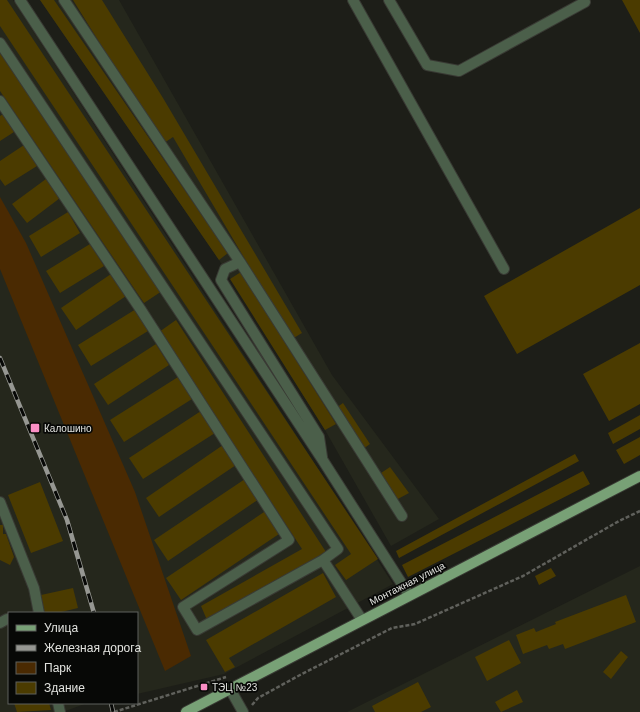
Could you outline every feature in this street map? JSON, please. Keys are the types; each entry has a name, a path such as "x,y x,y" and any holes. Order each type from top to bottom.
{"main road":[{"name":"Монтажная улица","path":"186,712 640,476"}],"lane":[{"path":"20,0 322,459 409,595"},
{"path":"64,0 240,262 402,516"},
{"path":"353,0 504,269"},
{"path":"388,0 427,65 459,71 585,2 584,0"},
{"path":"0,43 338,550 323,560 197,630 183,607 289,540 141,310 0,101"},
{"path":"240,262 225,269 221,280 320,437 322,459"},
{"path":"0,502 34,588 39,612"},
{"path":"323,560 362,620"},
{"path":"230,689 246,710"}],"path":[{"path":"246,710 258,698 392,628 415,624 524,576 618,521 640,511"},
{"path":"114,712 169,695"}],"shaded area":[{"path":"0,0 13,0 393,584 224,674 138,694 138,612 8,612 8,704 84,704 63,712 0,712"},
{"path":"40,0 119,0 332,375 439,519 391,546 325,430 219,260"},
{"path":"640,566 640,712 347,712"}],"green space":[{"path":"0,197 26,243 135,492 191,656 165,671 0,269"}],"building":[{"path":"0,0 7,0 378,559 346,580 335,565 351,554 0,26"},
{"path":"40,0 54,0 228,253 219,260"},
{"path":"73,0 102,0 163,98 302,333 292,339 173,137 164,143 142,111"},
{"path":"622,0 640,0 640,33"},
{"path":"0,53 162,291 144,303 0,91"},
{"path":"3,114 14,132 0,141 0,116"},
{"path":"24,145 37,166 5,186 0,179 0,161"},
{"path":"46,179 60,198 27,223 12,204"},
{"path":"640,208 640,285 517,354 484,296"},
{"path":"68,212 80,233 41,257 29,236"},
{"path":"90,244 104,266 60,293 46,271"},
{"path":"241,272 336,424 325,430 230,279"},
{"path":"111,274 126,296 76,330 61,308"},
{"path":"136,309 148,331 91,366 78,345"},
{"path":"176,320 326,552 207,620 201,606 302,549 159,332"},
{"path":"640,343 640,404 609,421 583,374"},
{"path":"156,344 169,365 108,405 94,384"},
{"path":"178,377 192,399 124,442 110,420"},
{"path":"343,403 370,444 363,449 336,408"},
{"path":"201,411 215,433 143,479 129,458"},
{"path":"640,415 640,429 613,444 608,433"},
{"path":"640,437 640,455 624,464 616,450"},
{"path":"223,445 236,465 159,517 146,498"},
{"path":"575,454 579,461 399,558 396,551"},
{"path":"390,467 409,493 396,500 378,475"},
{"path":"583,471 590,484 408,577 402,565"},
{"path":"245,479 259,499 168,561 154,540"},
{"path":"40,482 63,541 31,553 8,495"},
{"path":"267,510 282,532 181,600 166,578"},
{"path":"0,525 3,525 3,534 6,534 14,557 10,565 0,560"},
{"path":"551,568 556,576 539,585 535,576"},
{"path":"323,573 336,597 229,658 235,667 225,672 206,640"},
{"path":"73,588 78,608 61,612 44,612 41,595"},
{"path":"626,595 636,622 565,649 563,644 549,649 547,645 523,654 516,635 534,628 536,632 556,624 555,622"},
{"path":"509,640 521,663 487,681 475,657"},
{"path":"621,651 628,657 611,679 603,672"},
{"path":"418,682 431,707 421,712 375,712 372,706"},
{"path":"517,690 523,702 501,712 495,702"},
{"path":"14,704 49,704 51,710 17,712"}],"railway":[{"path":"0,358 67,520 94,612"},
{"path":"111,704 113,712"}],"place":[{"name":"Калошино","path":"35,428"},
{"name":"ТЭЦ №23","path":"204,687"}]}
